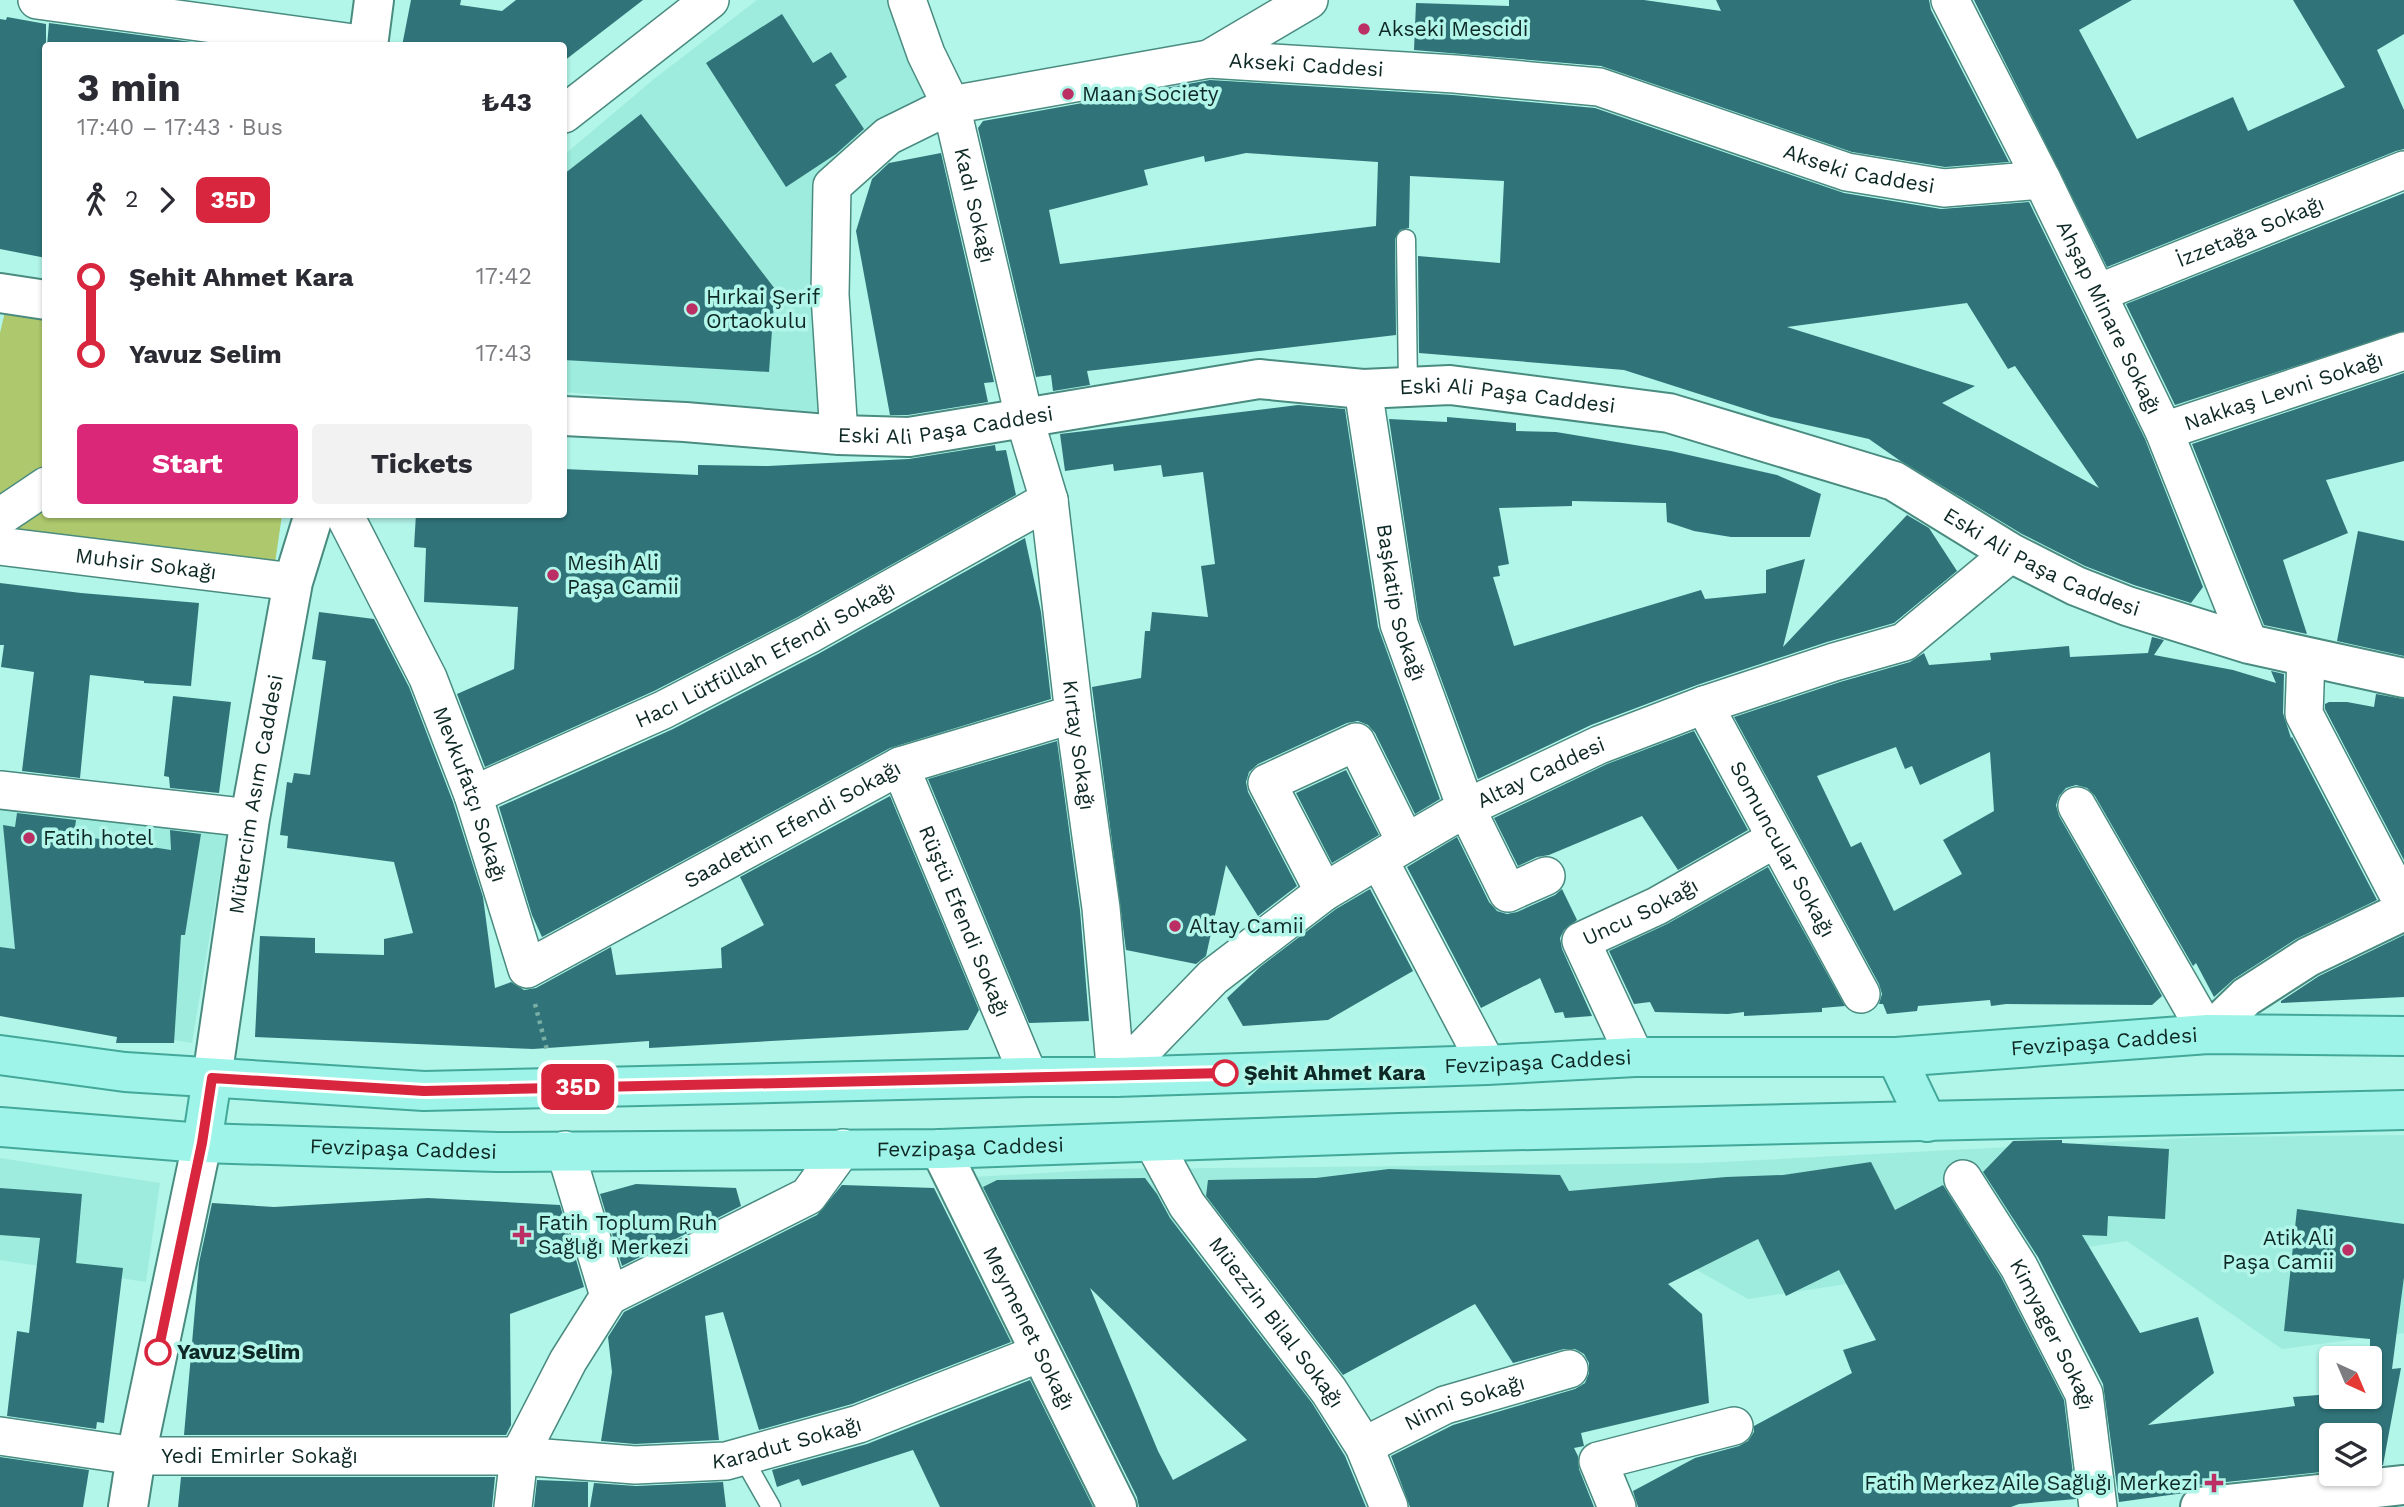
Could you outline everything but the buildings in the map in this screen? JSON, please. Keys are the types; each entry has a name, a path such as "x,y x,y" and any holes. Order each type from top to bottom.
{"main road":[{"name":"Fevzipaşa Caddesi","path":"0,1055 125,1072 424,1091 1116,1077 1487,1065 1635,1057 1896,1057 2208,1034 2404,1036"},
{"path":"1896,1057 1927,1122"},
{"path":"202,1143 212,1078"},
{"name":"Fevzipaşa Caddesi","path":"0,1127 202,1143 483,1152 940,1149 1399,1133 2404,1110"}],"street":[{"path":"37,0 346,42"},
{"path":"368,42 374,0"},
{"path":"567,112 710,0"},
{"name":"Kadı Sokağı","path":"907,0 926,54 951,105 1024,417"},
{"path":"1209,59 1309,0"},
{"name":"Ahşap Minare Sokağı","path":"1950,0 2042,180 2164,431 2249,644"},
{"name":"Akseki Caddesi","path":"839,435 830,295 832,186 888,136 951,105 1209,59 1455,74 1599,87 1847,173 1944,188 2042,180"},
{"name":"İzzetağa Sokağı","path":"2098,293 2404,170"},
{"path":"0,293 42,299"},
{"name":"Nakkaş Levni Sokağı","path":"2164,431 2404,351"},
{"name":"Eski Ali Paşa Caddesi","path":"567,416 685,422 839,435 909,437 1259,379 1363,389 1450,385 1669,413 1894,481 2011,552 2076,586 2127,606 2249,644 2404,678"},
{"name":"Başkatip Sokağı","path":"1363,389 1399,624 1466,808 1508,893 1546,876"},
{"name":"Kırtay Sokağı","path":"1024,417 1049,500 1074,714 1101,908 1116,1077"},
{"path":"0,517 42,489"},
{"name":"Hacı Lütfüllah Efendi Sokağı","path":"473,794 663,710 808,635 1049,500"},
{"name":"Mütercim Asım Caddesi","path":"212,1078 250,818 293,582 313,518"},
{"name":"Mevkufatçı Sokağı","path":"346,518 428,678 473,794 527,969"},
{"name":"Muhsir Sokağı","path":"0,546 293,582"},
{"name":"Altay Caddesi","path":"1116,1077 1213,977 1324,892 1466,808 1599,745 1704,705 1904,642 2011,552"},
{"path":"2306,657 2304,714 2398,894 2404,897"},
{"name":"Somuncular Sokağı","path":"1704,705 1861,994"},
{"name":"Saadettin Efendi Sokağı","path":"527,969 900,766 1074,714"},
{"path":"1324,892 1267,783 1356,742 1393,851 1487,1065"},
{"name":"Rüştü Efendi Sokağı","path":"900,766 1029,1077"},
{"path":"0,790 250,818"},
{"path":"2077,806 2208,1034 2246,997 2308,957 2404,911"},
{"name":"Uncu Sokağı","path":"1635,1057 1581,942 1657,906 1775,839"},
{"name":"Müezzin Bilal Sokağı","path":"1153,1142 1187,1205 1329,1391 1364,1446 1389,1507"},
{"path":"128,1507 136,1456 202,1143"},
{"path":"513,1507 519,1455 568,1361 608,1296 808,1196 843,1148"},
{"name":"Meymenet Sokağı","path":"940,1149 1117,1507"},
{"path":"565,1150 608,1296"},
{"name":"Kimyager Sokağı","path":"1964,1179 2019,1267 2084,1394 2098,1507"},
{"name":"Karadut Sokağı","path":"519,1455 635,1465 726,1461 859,1424 1040,1353"},
{"name":"Ninni Sokağı","path":"1364,1446 1446,1405 1569,1369"},
{"path":"1617,1507 1598,1461 1734,1426"},
{"name":"Yedi Emirler Sokağı","path":"0,1436 136,1456 519,1455"},
{"path":"2200,1507 2404,1484"}],"lane":[{"path":"1406,239 1408,387"},
{"path":"742,1457 771,1507"}],"path":[{"path":"527,969 556,1088"}],"shaded area":[{"name":"Hırkai Şerif Ortaokulu","path":"757,0 900,0 933,96 814,180 824,412 567,392 567,152 654,79"},
{"path":"0,809 227,831 192,1043 0,1013"},
{"path":"2404,1135 2404,1333 2282,1349 2127,1241 1748,1299 1623,1228 1014,1254 972,1177 1113,1169 1701,1163 2206,1137"},
{"path":"0,1158 160,1183 146,1282 0,1260"}],"green space":[{"path":"7,303 42,313 42,518 282,518 275,563 0,534 0,333"}],"bus line":[{"name":"35D","path":"158,1352 202,1143 212,1078 424,1091 1225,1073"}],"place":[{"name":"Akseki Mescidi","path":"1364,29"},
{"name":"Maan Society","path":"1068,94"},
{"name":"Hırkai Şerif Ortaokulu","path":"692,309"},
{"name":"Mesih Ali Paşa Camii","path":"553,575"},
{"name":"Fatih hotel","path":"29,838"},
{"name":"Altay Camii","path":"1175,926"},
{"name":"Şehit Ahmet Kara","path":"1225,1073"},
{"name":"Fatih Toplum Ruh Sağlığı Merkezi","path":"522,1235"},
{"name":"Atik Ali Paşa Camii","path":"2348,1250"},
{"name":"Yavuz Selim","path":"158,1352"},
{"name":"Fatih Merkez Aile Sağlığı Merkezi","path":"2214,1483"}]}
